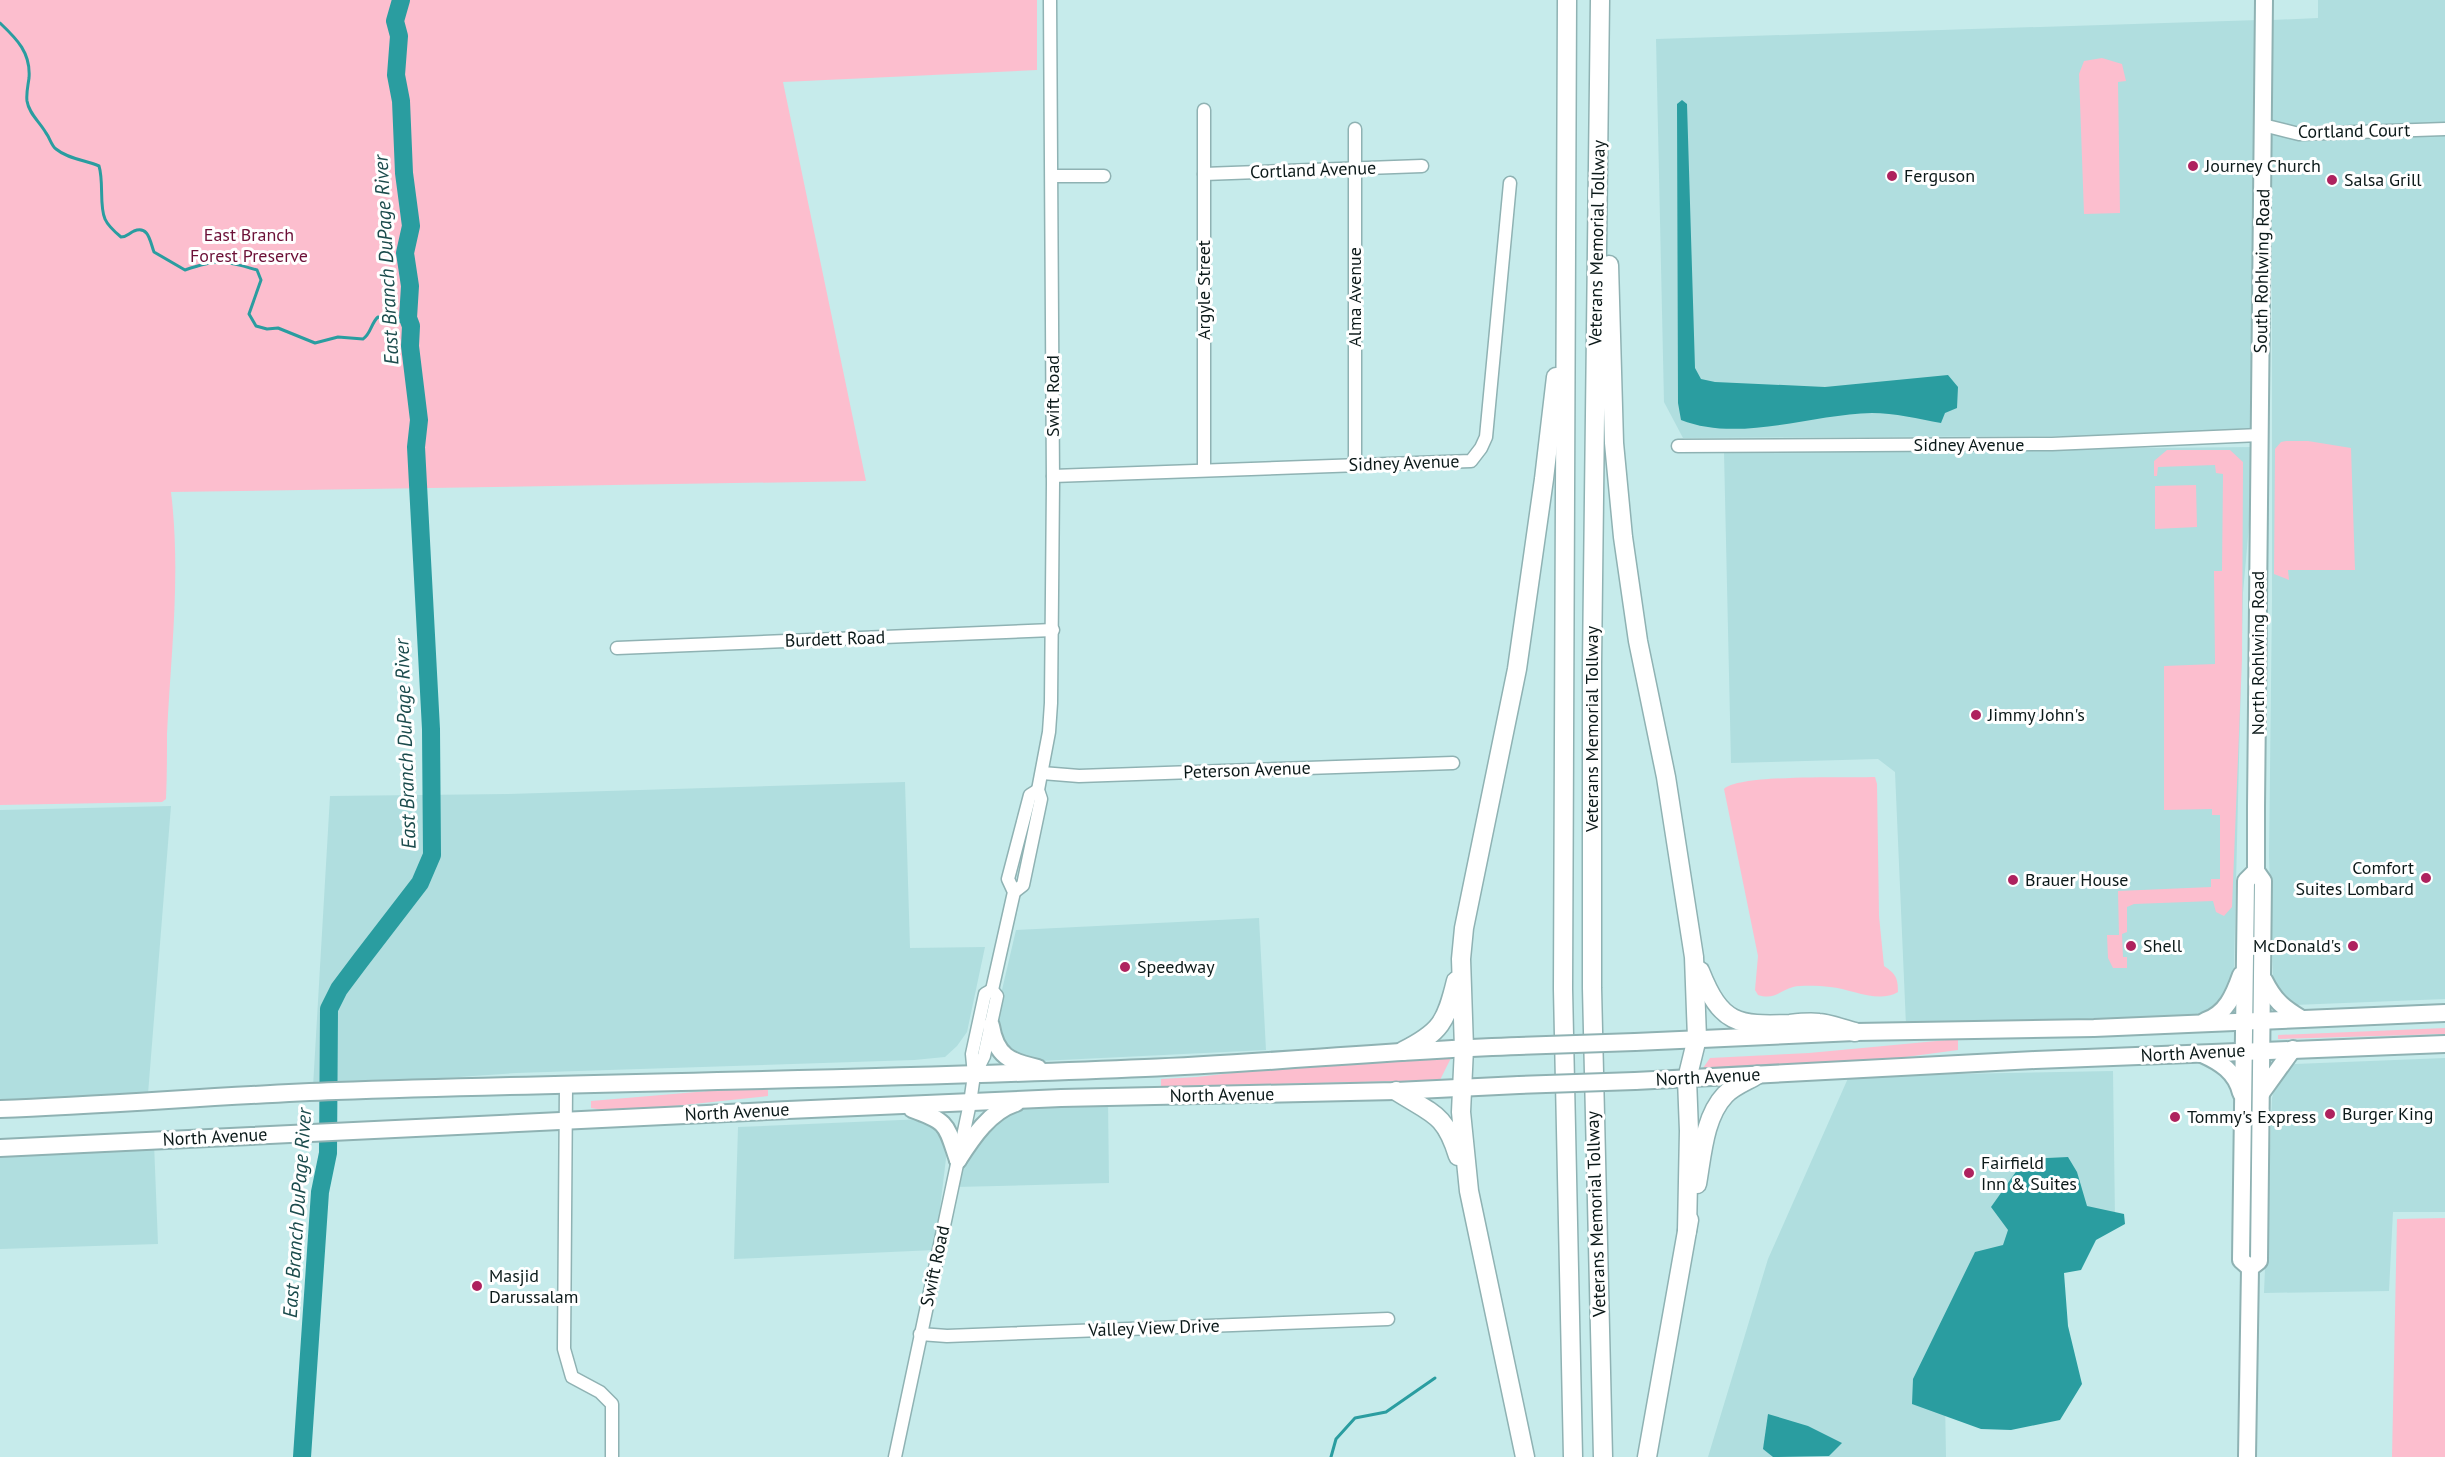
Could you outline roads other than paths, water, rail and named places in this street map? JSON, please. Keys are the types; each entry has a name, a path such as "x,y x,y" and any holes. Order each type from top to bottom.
{"highway":[{"name":"Veterans Memorial Tollway","path":"1567,0 1562,800 1563,989 1573,1457"},
{"name":"Veterans Memorial Tollway","path":"1600,0 1592,686 1592,988 1603,1457"},
{"path":"1599,97 1608,245 1614,443 1623,537 1638,641 1666,777 1694,957 1697,1038 1687,1078 1689,1131 1687,1231"},
{"path":"1469,1191 1461,1112 1464,1048 1461,959 1464,928 1517,669 1544,479 1567,277"},
{"path":"1694,957 1710,996 1724,1012 1742,1022 1753,1025 1818,1023 1855,1032"},
{"path":"1403,1051 1427,1039 1437,1029 1451,1002 1461,959"},
{"path":"1647,1457 1687,1231 1711,1118 1726,1094 1757,1076"},
{"path":"1396,1091 1437,1116 1446,1125 1454,1144 1469,1191 1525,1457"}],"main road":[{"name":"South Rohlwing Road","path":"2260,435 2265,0"},
{"name":"North Rohlwing Road","path":"2260,435 2256,871 2263,881 2262,1021"},
{"name":"North Rohlwing Road","path":"2244,1022 2246,881 2256,871"},
{"path":"2199,1024 2222,1012 2237,985 2245,960"},
{"path":"2262,977 2273,998 2285,1009 2302,1019"},
{"name":"North Avenue","path":"0,1109 327,1092 974,1075 1250,1064 1403,1051 1697,1038 2199,1024 2445,1013"},
{"path":"2250,1268 2259,1261 2262,1021"},
{"path":"2244,1022 2241,1260 2250,1268 2247,1457"},
{"path":"991,1026 996,1048 1006,1058 1036,1068 1072,1071"},
{"name":"North Avenue","path":"0,1148 970,1102 1396,1091 1757,1076 1949,1064 2445,1044"},
{"path":"2262,1092 2292,1049"},
{"path":"2198,1053 2218,1061 2228,1070 2238,1083 2243,1104"},
{"path":"958,1160 969,1142 994,1115 1011,1104 1024,1100"},
{"path":"903,1106 937,1118 944,1123 958,1160"}],"street":[{"name":"Swift Road","path":"895,1457 970,1102 974,1075 972,1054 985,994 992,990 1014,892 1023,885 1041,799 1038,790 1050,718 1053,630 1053,476 1050,0"},
{"name":"Argyle Street","path":"1204,110 1204,470"},
{"name":"Cortland Court","path":"2263,125 2300,134 2445,129"},
{"name":"Alma Avenue","path":"1354,465 1355,129"},
{"name":"Cortland Avenue","path":"1204,174 1422,166"},
{"path":"1052,176 1104,176"},
{"name":"Sidney Avenue","path":"1053,476 1471,461 1486,437 1510,183"},
{"name":"Sidney Avenue","path":"1678,446 2052,444 2260,435"},
{"name":"Burdett Road","path":"617,648 1053,630"},
{"name":"Peterson Avenue","path":"1042,773 1078,776 1453,763"},
{"name":"Swift Road","path":"974,1075 984,1056 991,1026 997,996 992,990"},
{"path":"566,1086 564,1349 572,1377 600,1392 612,1404 612,1457"},
{"name":"Valley View Drive","path":"920,1334 947,1336 1388,1319"}],"water":[{"path":"1682,100 1687,104 1695,368 1701,379 1715,382 1825,387 1948,375 1958,387 1957,408 1945,413 1941,423 1872,413 1727,429 1681,420 1678,403 1677,104"},
{"path":"2068,1157 2077,1172 2087,1206 2124,1214 2125,1224 2096,1240 2081,1270 2064,1273 2068,1326 2082,1384 2060,1420 2011,1430 1981,1429 1912,1404 1913,1379 1975,1252 2003,1245 2008,1230 1991,1207 2025,1159"},
{"path":"1768,1414 1808,1426 1842,1443 1829,1456 1773,1457 1763,1449"}],"waterway":[{"name":"East Branch DuPage River","path":"302,1457 320,1192 328,1153 329,1009 339,989 420,883 432,855 431,729 416,447 419,420 410,346 411,326 408,318 410,286 405,253 411,226 404,173 401,101 396,75 399,36 395,21 401,0"},
{"path":"0,23 22,47 28,61 27,98 30,110 56,149 71,157 99,166 103,214 108,224 121,237 143,230 154,252 185,270 221,262 257,270 261,280 249,314 256,326 267,329 278,328 315,343 338,337 363,339 378,317 409,323"},
{"path":"1331,1457 1336,1439 1355,1418 1386,1412 1435,1378"}],"place":[{"name":"Journey Church","path":"2193,166"},
{"name":"Ferguson","path":"1892,176"},
{"name":"Salsa Grill","path":"2332,180"},
{"name":"Jimmy John's","path":"1976,715"},
{"name":"Comfort Suites Lombard","path":"2426,878"},
{"name":"Brauer House","path":"2013,880"},
{"name":"Shell","path":"2131,946"},
{"name":"McDonald's","path":"2353,946"},
{"name":"Speedway","path":"1125,967"},
{"name":"Burger King","path":"2330,1114"},
{"name":"Tommy's Express","path":"2175,1117"},
{"name":"Fairfield Inn & Suites","path":"1969,1173"},
{"name":"Masjid Darussalam","path":"477,1286"}],"park label":[{"name":"East Branch Forest Preserve","path":"249,245"}]}
